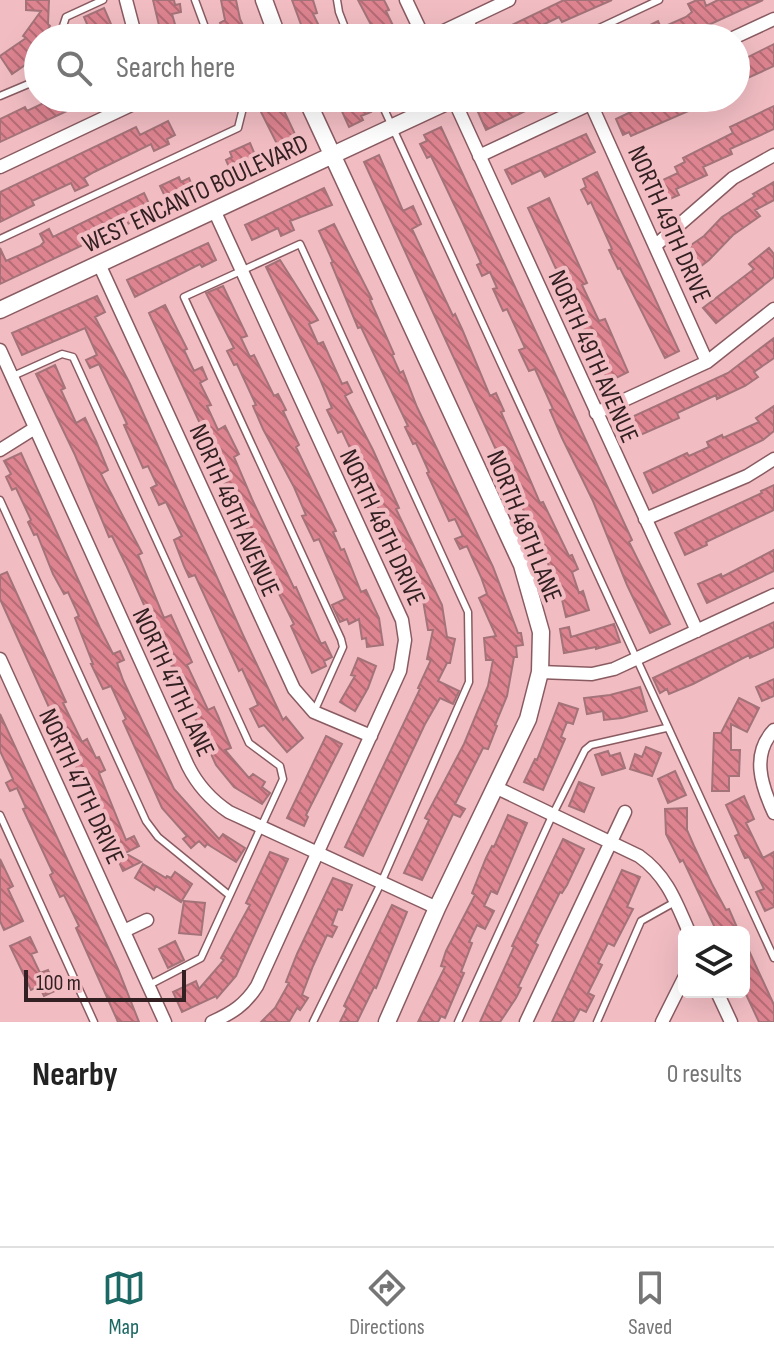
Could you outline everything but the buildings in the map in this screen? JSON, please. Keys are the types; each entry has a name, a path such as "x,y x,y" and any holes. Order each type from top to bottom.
{"street":[{"path":"126,0 132,24"},
{"path":"264,0 273,24"},
{"path":"406,0 419,24"},
{"path":"457,24 509,0"},
{"path":"750,30 774,19"},
{"path":"0,167 116,112"},
{"name":"NORTH 48TH LANE","path":"312,112 522,565 541,632 540,672 528,719 437,908 387,1022"},
{"name":"WEST ENCANTO BOULEVARD","path":"0,310 424,112"},
{"name":"NORTH 49TH AVENUE","path":"459,112 697,631"},
{"path":"479,156 574,112"},
{"name":"NORTH 49TH DRIVE","path":"595,112 707,362"},
{"path":"656,245 733,178 774,155"},
{"name":"NORTH 48TH DRIVE","path":"212,1022 237,1010 249,999 319,854 371,736 403,658 405,640 402,620 214,210"},
{"name":"NORTH 48TH AVENUE","path":"99,264 287,676 303,702 314,712 371,736"},
{"path":"596,413 707,362 774,309"},
{"name":"NORTH 47TH LANE","path":"0,350 194,778 218,805 437,908"},
{"path":"0,450 35,428"},
{"path":"645,519 747,476 774,459"},
{"path":"540,672 592,674 636,660 774,595"},
{"name":"NORTH 47TH DRIVE","path":"0,659 165,1022"},
{"path":"774,730 761,750 760,777 774,813"},
{"path":"495,787 611,842 657,868 686,926"},
{"path":"526,1022 625,812"},
{"path":"124,931 147,920"},
{"path":"662,1022 678,990"},
{"path":"720,998 731,1022"}],"lane":[{"path":"64,24 66,17 103,0"},
{"path":"195,0 204,24"},
{"path":"337,0 344,24"},
{"path":"608,24 659,0"},
{"path":"470,18 473,24"},
{"path":"0,96 24,86"},
{"path":"0,239 238,128 242,112"},
{"path":"386,112 666,728 774,958"},
{"path":"313,1022 381,883 469,682 468,612 300,244 184,297 341,639 343,647 314,712"},
{"path":"12,377 62,354 73,357 249,743 280,766 283,779 201,958 149,985"},
{"path":"0,500 146,821 158,837 229,895"},
{"path":"458,1022 585,750 591,745 666,728"},
{"path":"0,815 94,1022"},
{"path":"597,1022 641,921 676,902"}]}
